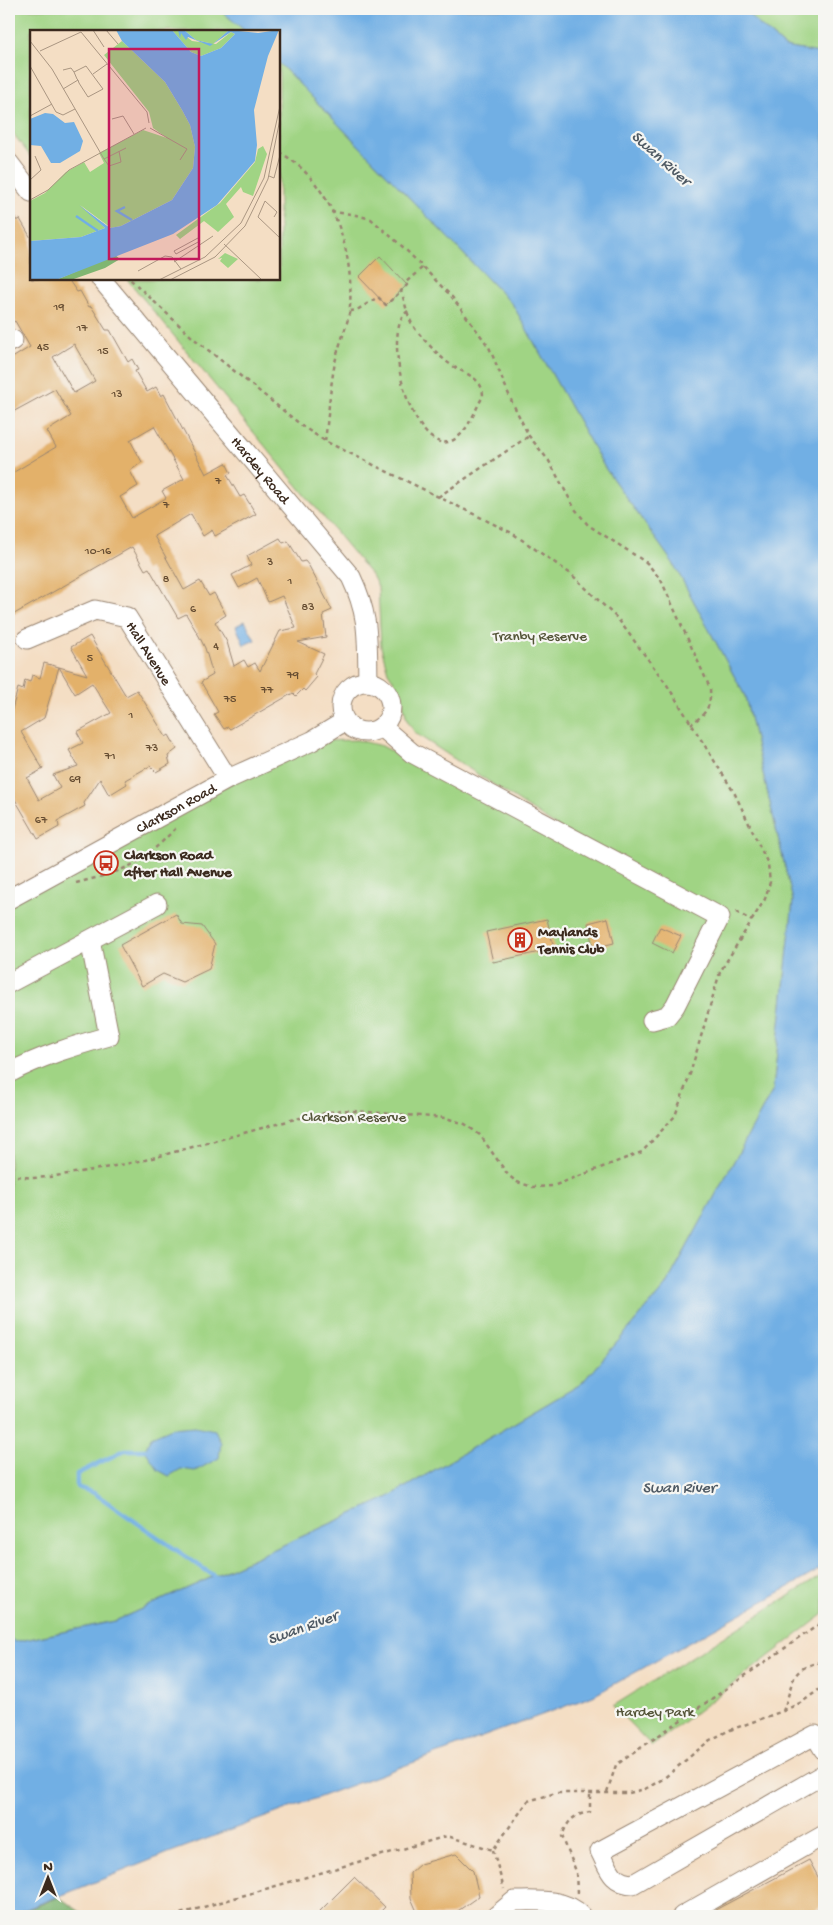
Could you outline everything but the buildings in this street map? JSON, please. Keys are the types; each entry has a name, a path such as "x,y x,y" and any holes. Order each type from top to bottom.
{"street":[{"path":"9,163 30,191"},
{"name":"Hardey Road","path":"102,280 351,577 362,600 367,622 368,682"},
{"name":"Hall Avenue","path":"27,639 95,610 127,617 228,779"},
{"path":"385,730 391,710 390,700 385,691 377,685 368,682 350,688 344,695 341,713 346,730 385,730 412,752 720,917 674,1006 667,1016 652,1020"},
{"name":"Clarkson Road","path":"13,907 228,779 312,741 346,730"},
{"path":"9,983 157,904"},
{"path":"9,1074 29,1062 109,1036 90,940"},
{"path":"824,1750 815,1735 600,1851 615,1880 622,1884 633,1884 824,1774"},
{"path":"682,1916 824,1835"},
{"path":"496,1916 514,1901 552,1901 578,1912 582,1916"}],"path":[{"path":"280,153 297,162 318,186 345,242 350,274 350,311 336,356 325,441"},
{"path":"331,212 352,214 371,219 452,297 489,347 512,402 529,436 549,461 588,525 646,563 661,580 710,688 711,704 705,714 691,724"},
{"path":"350,311 357,310 378,297 386,305 423,267"},
{"path":"9,1175 32,1178 49,1177 145,1160 296,1119 341,1110 446,1118 465,1124 480,1135 508,1176 517,1182 533,1187 553,1186 642,1152 675,1116 690,1074 720,972 765,899 770,882 768,864 735,794 667,685 618,619 571,574 512,533 325,441 305,428 192,337 131,280"},
{"path":"401,291 408,311 413,326 445,361 479,381 483,390 483,396 465,428 455,439 439,443 432,440 422,429 413,411 397,359 399,322 402,314 408,311"},
{"path":"438,497 529,436"},
{"path":"346,730 377,742 385,730"},
{"path":"76,883 118,873 131,867 148,856 177,827"},
{"path":"9,920 13,907"},
{"path":"607,1792 616,1765 824,1621"},
{"path":"783,1711 797,1672 808,1664 824,1661"},
{"path":"493,1850 528,1801 556,1793 629,1793 645,1789 664,1779 710,1740 730,1730 783,1711 802,1702 824,1686"},
{"path":"577,1897 576,1871 562,1836 566,1824 575,1815 590,1812 590,1792"},
{"path":"173,1916 447,1836 493,1850"},
{"path":"493,1850 505,1893 514,1901"},
{"path":"818,1916 824,1913"}],"green space":[{"path":"15,9 219,9 244,30 30,30 30,156 9,128 9,13"},
{"path":"743,9 824,9 824,54 785,47"},
{"name":"Clarkson Reserve","path":"280,64 513,305 605,468 673,563 745,696 793,901 773,1090 665,1287 581,1384 385,1499 115,1621 15,1642 9,1637 9,899 312,741 357,740 382,746 412,762 573,837 415,733 407,720 400,690 388,672 381,647 378,587 373,577 128,280 280,280"},
{"name":"Hardey Park","path":"824,1574 824,1614 652,1746 613,1706"},
{"path":"59,1897 86,1916 11,1916"}],"water":[{"name":"Swan River","path":"219,9 743,9 785,47 824,54 824,1565 814,1573 593,1696 171,1852 9,1916 9,1637 15,1642 115,1621 385,1499 581,1384 665,1287 773,1090 793,901 745,696 673,563 605,468 513,305 280,64 280,30 244,30"},
{"path":"245,621 255,640 244,645 236,626"},
{"path":"195,1426 215,1430 221,1443 219,1458 195,1471 181,1469 169,1476 158,1470 145,1450 151,1437 172,1428"}],"waterway":[{"path":"145,1450 125,1450 77,1474 77,1487 94,1493 217,1578"}],"place":[{"name":"Clarkson Road after Hall Avenue","path":"106,863"},
{"name":"Maylands Tennis Club","path":"520,940"}],"park label":[{"name":"Tranby Reserve","path":"540,635"}]}
